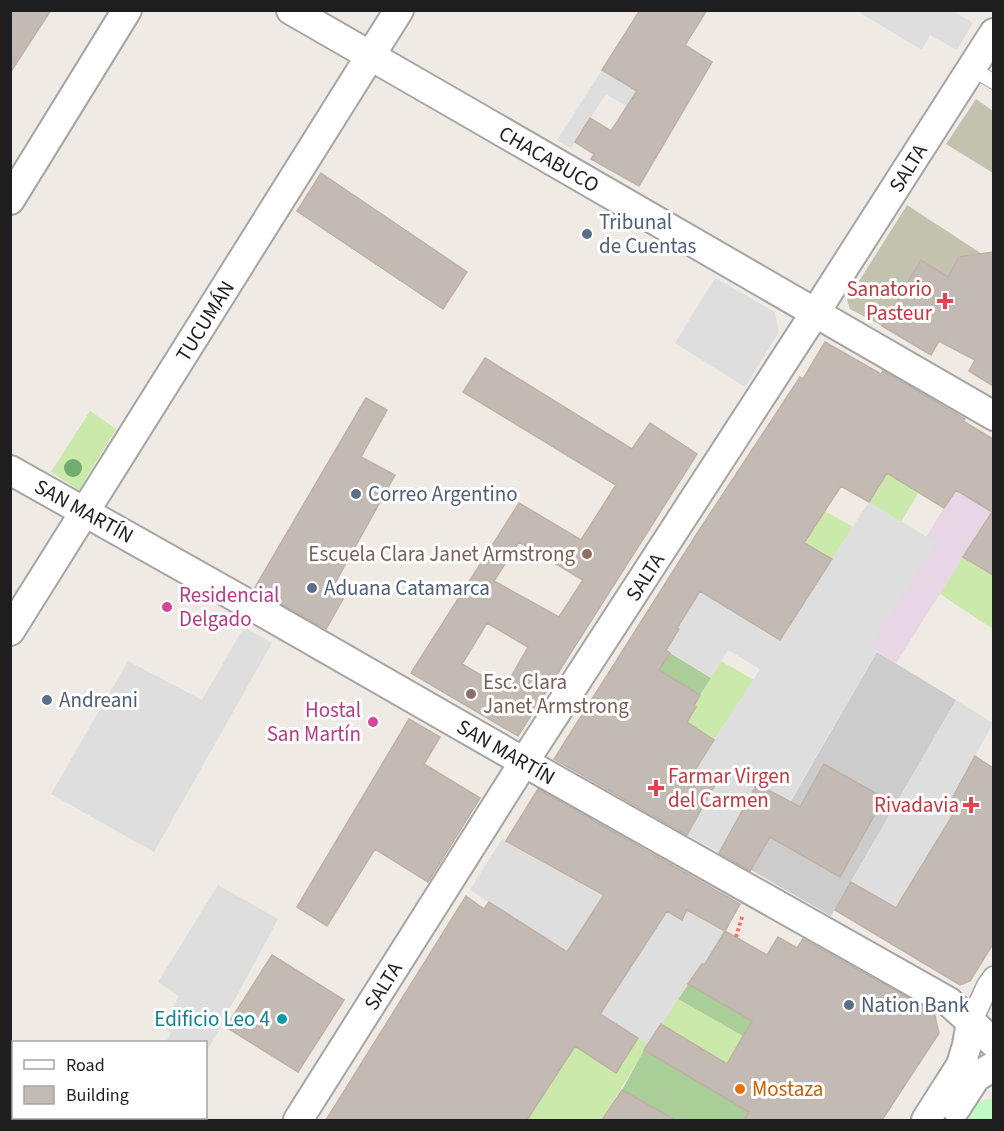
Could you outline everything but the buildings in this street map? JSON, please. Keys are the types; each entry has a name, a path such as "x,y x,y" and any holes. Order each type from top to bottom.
{"street":[{"path":"10,200 127,10"},
{"name":"CHACABUCO","path":"291,10 993,416"},
{"name":"TUCUMÁN","path":"10,632 399,10"},
{"name":"SALTA","path":"298,1120 524,762 815,313 982,75 993,33"},
{"name":"SAN MARTÍN","path":"10,470 949,1002 993,1043"},
{"path":"926,1120 961,1065 971,1022 993,977"},
{"path":"948,1120 976,1077 993,1066"}],"shaded area":[{"path":"640,11 707,11 641,115 606,94 571,148 557,140"},
{"path":"857,11 953,11 973,23 957,50 930,35 922,50"},
{"path":"976,99 993,111 993,173 946,144"},
{"path":"907,205 982,254 959,257 948,277 921,261 882,326 850,309 847,300"},
{"path":"715,278 775,312 779,332 745,387 675,343"},
{"path":"955,490 992,512 896,663 870,647 936,543 926,537"},
{"path":"869,502 937,543 870,647 877,652 790,801 757,784 720,853 688,835 716,783 695,770 760,669 728,650 711,678 666,650 679,629 648,611 659,593 688,610 700,591 779,639"},
{"path":"244,627 272,643 154,852 51,794 128,661 202,700"},
{"path":"877,652 956,700 831,916 751,870"},
{"path":"956,700 993,723 947,808 954,813 895,909 851,882"},
{"path":"502,839 604,895 567,952 470,890"},
{"path":"702,883 725,931 705,964 702,964 648,1044 600,1014 667,911 682,920"},
{"path":"218,885 278,919 207,1051 207,1041 167,1041 171,1033 163,1027 179,996 158,982"}],"green space":[{"path":"90,411 116,429 79,490 51,472"},
{"path":"887,473 919,492 901,522 869,502"},
{"path":"825,511 853,527 832,559 781,530"},
{"path":"963,557 993,575 993,629 940,594"},
{"path":"670,653 711,678 700,695 659,670"},
{"path":"721,661 754,680 714,740 687,722"},
{"path":"688,984 752,1021 743,1036 678,999"},
{"path":"539,994 616,1072 638,1038 648,1044 602,1120 527,1120 556,1075"},
{"path":"678,999 743,1036 732,1067 661,1024"},
{"path":"644,1050 749,1112 744,1120 677,1120 622,1090"},
{"path":"993,1098 993,1120 963,1120 974,1103"}],"place":[{"name":"Tribunal de Cuentas","path":"587,234"},
{"name":"Sanatorio Pasteur","path":"945,301"},
{"name":"Correo Argentino","path":"356,494"},
{"name":"Escuela Clara Janet Armstrong","path":"587,554"},
{"name":"Aduana Catamarca","path":"312,588"},
{"name":"Residencial Delgado","path":"167,607"},
{"name":"Esc. Clara Janet Armstrong","path":"471,694"},
{"name":"Andreani","path":"47,700"},
{"name":"Hostal San Martín","path":"373,722"},
{"name":"Farmar Virgen del Carmen","path":"656,788"},
{"name":"Rivadavia","path":"971,805"},
{"name":"Nation Bank","path":"849,1005"},
{"name":"Edificio Leo 4","path":"282,1019"},
{"name":"Mostaza","path":"740,1089"}]}
